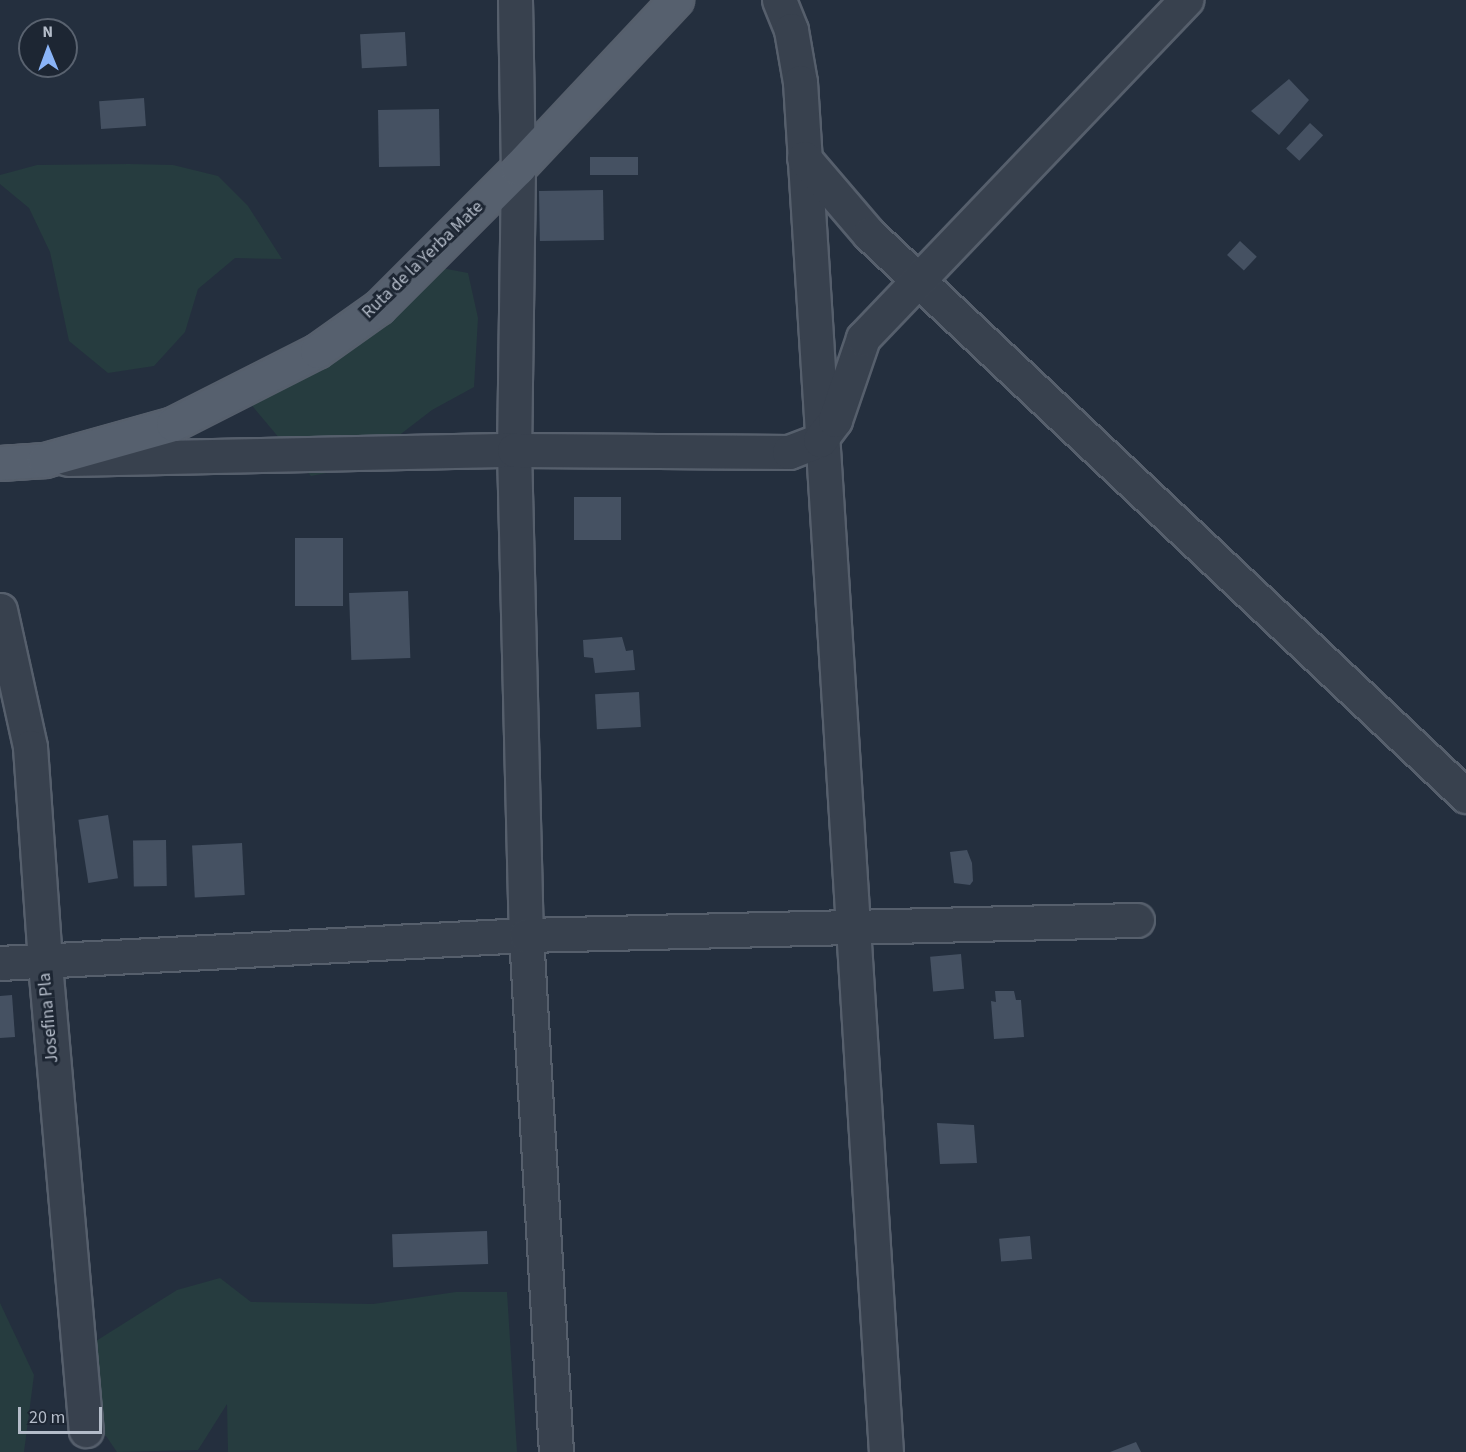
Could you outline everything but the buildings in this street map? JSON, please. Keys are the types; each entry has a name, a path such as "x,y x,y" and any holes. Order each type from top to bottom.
{"main road":[{"name":"Ruta de la Yerba Mate","path":"0,463 45,460 173,424 317,351 379,307 518,168 676,0"}],"street":[{"path":"516,0 518,168 514,450 526,935 556,1452"},
{"path":"779,0 791,30 800,82 820,440 886,1452"},
{"path":"45,460 514,450 789,452 820,440 836,420 863,338 1186,0"},
{"path":"804,158 869,234 1465,795"},
{"name":"Josefina Pla","path":"0,610 30,747 45,964 86,1430"},
{"path":"0,963 45,964 526,935 1137,920"}],"green space":[{"path":"37,165 173,165 218,176 248,206 282,259 235,258 198,289 185,332 154,366 108,373 69,341 50,252 29,208 0,184 0,175"},
{"path":"426,265 468,273 478,318 474,387 432,410 358,467 311,476 249,402"},
{"path":"220,1278 251,1302 373,1304 456,1292 507,1292 517,1452 228,1452 227,1404 198,1450 117,1452 106,1436 86,1430 79,1383 96,1341 177,1290"},
{"path":"0,1303 34,1375 24,1452 0,1452"}]}
